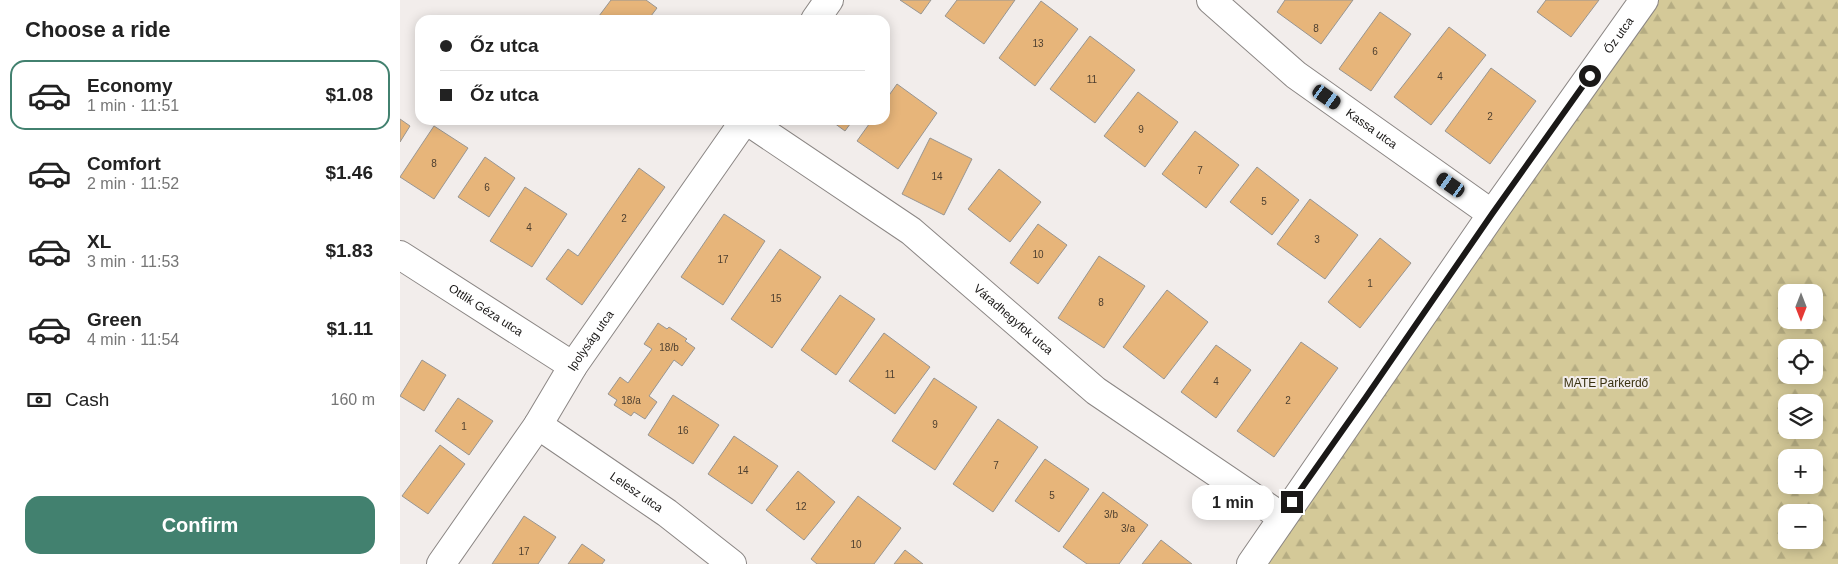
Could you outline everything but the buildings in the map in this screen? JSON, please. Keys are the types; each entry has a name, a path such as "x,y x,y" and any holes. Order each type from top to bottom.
{"street":[{"path":"818,15 829,0"},
{"name":"Kassa utca","path":"1211,0 1296,75 1492,214"},
{"name":"Őz utca","path":"1251,564 1492,214 1644,0"},
{"name":"Ipolyság utca","path":"441,564 538,425 573,366 742,125"},
{"name":"Váradhegyfok utca","path":"753,125 911,231 1096,391 1282,517"},
{"name":"Ottlik Géza utca","path":"400,255 573,366"},
{"name":"Lelesz utca","path":"538,425 667,513 732,564"}],"green space":[{"name":"MATE Parkerdő","path":"1653,0 1838,0 1838,564 1264,564"}],"route":[{"path":"1292,502 1590,76"}]}
